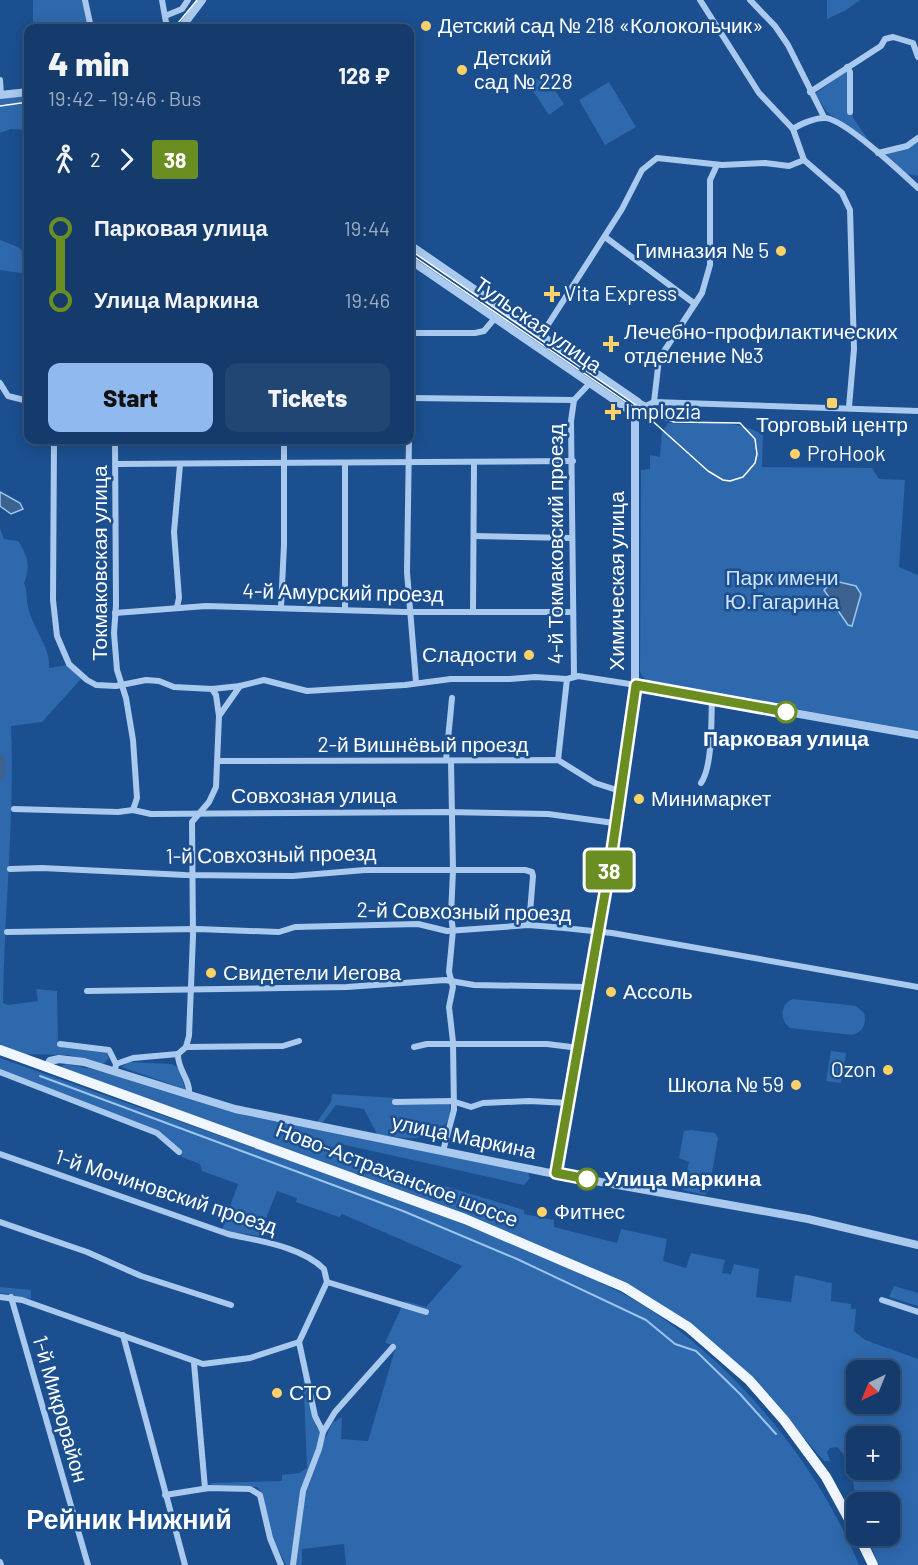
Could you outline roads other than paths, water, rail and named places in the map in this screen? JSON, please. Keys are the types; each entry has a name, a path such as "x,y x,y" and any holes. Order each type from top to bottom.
{"main road":[{"name":"Ново-Астраханское шоссе","path":"0,1050 454,1214 624,1287 688,1328 749,1380 819,1468 846,1515"},
{"path":"864,1546 873,1565"}],"street":[{"path":"85,0 90,24"},
{"path":"162,0 166,24"},
{"path":"165,16 182,9 188,0"},
{"path":"184,24 202,0"},
{"path":"700,0 759,93 793,129 804,160 842,193 850,210 854,349 849,407"},
{"path":"750,0 782,35 824,117 853,132 918,188"},
{"path":"810,92 881,46 885,39 893,37 913,42 918,57"},
{"path":"847,67 850,72 850,112"},
{"path":"0,80 1,95 24,92"},
{"path":"793,129 824,117"},
{"path":"878,153 907,146 918,138"},
{"path":"542,334 605,237 642,170 657,158 717,165 765,163 789,166 804,160"},
{"path":"654,402 659,359 702,293 710,265 710,180 717,165"},
{"path":"605,237 695,304"},
{"name":"Тульская улица","path":"414,248 638,402"},
{"name":"Тульская улица","path":"414,266 495,318 635,414"},
{"path":"414,333 475,333 484,331 495,318"},
{"path":"0,383 8,396 24,400"},
{"name":"4-й Токмаковский проезд","path":"558,760 570,677 573,461 571,421 574,400 590,383"},
{"path":"414,398 574,400"},
{"path":"635,414 638,402 646,406 654,402 918,411"},
{"name":"Химическая улица","path":"556,1173 579,1048 636,685 635,414"},
{"path":"54,444 53,600 55,626 69,664 96,685 122,686 146,680 159,681 174,687 212,689 240,686 264,680 307,691 479,678 570,677 636,685 918,735"},
{"name":"Токмаковская улица","path":"115,444 116,656 129,719 136,773 137,798 133,810"},
{"path":"281,607 284,545 284,444"},
{"path":"409,444 406,572 416,682"},
{"path":"117,464 157,462 180,465 345,463 408,460 573,461"},
{"path":"473,611 474,462"},
{"path":"345,463 345,610"},
{"path":"177,607 179,598 174,532 175,493 180,465"},
{"path":"474,536 571,538"},
{"name":"4-й Амурский проезд","path":"115,614 177,607 571,612"},
{"path":"219,716 240,686"},
{"path":"60,1044 109,1050 115,1067 133,1058 178,1054 186,1047 189,1036 192,930 192,822 213,794 218,761 219,716 216,695 212,689"},
{"path":"443,1151 454,1110 449,1007 453,983 449,972 453,930 449,761 452,698"},
{"path":"701,783 704,778 709,744 713,712 712,698"},
{"name":"2-й Вишнёвый проезд","path":"218,761 558,760 595,783 620,792"},
{"name":"Совхозная улица","path":"14,809 118,812 133,810 152,814 452,812 548,814 614,823"},
{"name":"1-й Совхозный проезд","path":"10,869 293,876 365,870 488,868 532,872 529,925"},
{"name":"2-й Совхозный проезд","path":"6,932 192,930 279,932 295,927 418,924 453,930 529,925 598,932 918,987"},
{"path":"87,991 347,987 445,980 453,983 588,987"},
{"path":"186,1047 283,1046 299,1041"},
{"path":"414,1047 427,1044 452,1046 547,1044 579,1048"},
{"path":"178,1054 178,1062 190,1089 189,1095"},
{"name":"улица Маркина","path":"47,1067 50,1061 59,1059 115,1067 189,1095 257,1114 556,1173 808,1219 918,1245"},
{"path":"0,1072 157,1133 179,1152"},
{"path":"395,1102 452,1101 471,1107 483,1103 529,1101 569,1103"},
{"name":"1-й Мочиновский проезд","path":"0,1154 228,1234 256,1239 308,1257 320,1265 327,1274 327,1282"},
{"path":"0,1222 77,1249 141,1276 231,1305"},
{"path":"323,1432 318,1427 298,1342 327,1282 426,1312"},
{"path":"0,1297 11,1297 123,1335 194,1363 250,1358 298,1342"},
{"name":"1-й Микрорайон","path":"11,1297 88,1565"},
{"path":"882,1300 918,1312"},
{"path":"123,1335 185,1565"},
{"path":"293,1565 303,1491 320,1449 323,1432 335,1412 393,1347"},
{"path":"194,1363 205,1488"},
{"path":"165,1495 205,1488 256,1491 260,1495 270,1538 281,1565"}],"waterway":[{"path":"0,761 0,774"},
{"path":"40,1076 403,1211 517,1259 646,1320 675,1344 696,1351 740,1394 776,1434"}],"tram line":[{"path":"177,24 197,0"},
{"path":"0,106 24,103"},
{"path":"414,253 649,414 674,422 740,423 755,439 757,454 755,463 743,477 730,481 723,480 708,471 648,417 414,257"}],"place":[{"name":"Детский сад № 218 «Колокольчик»","path":"426,26"},
{"name":"Детский сад № 228","path":"462,70"},
{"name":"Гимназия № 5","path":"781,251"},
{"name":"Vita Express","path":"552,294"},
{"name":"Лечебно-профилактических отделение №3","path":"611,344"},
{"name":"Торговый центр","path":"832,403"},
{"name":"Implozia","path":"613,412"},
{"name":"ProHook","path":"795,454"},
{"name":"Сладости","path":"529,655"},
{"name":"Парковая улица","path":"786,712"},
{"name":"Минимаркет","path":"639,799"},
{"name":"Свидетели Иегова","path":"211,973"},
{"name":"Ассоль","path":"611,992"},
{"name":"Ozon","path":"888,1070"},
{"name":"Школа № 59","path":"796,1085"},
{"name":"Улица Маркина","path":"587,1179"},
{"name":"Фитнес","path":"542,1212"},
{"name":"СТО","path":"277,1393"}],"district":[{"name":"Рейник Нижний","path":"129,1520"}],"park label":[{"name":"Парк имени Ю.Гагарина","path":"782,590"}]}
